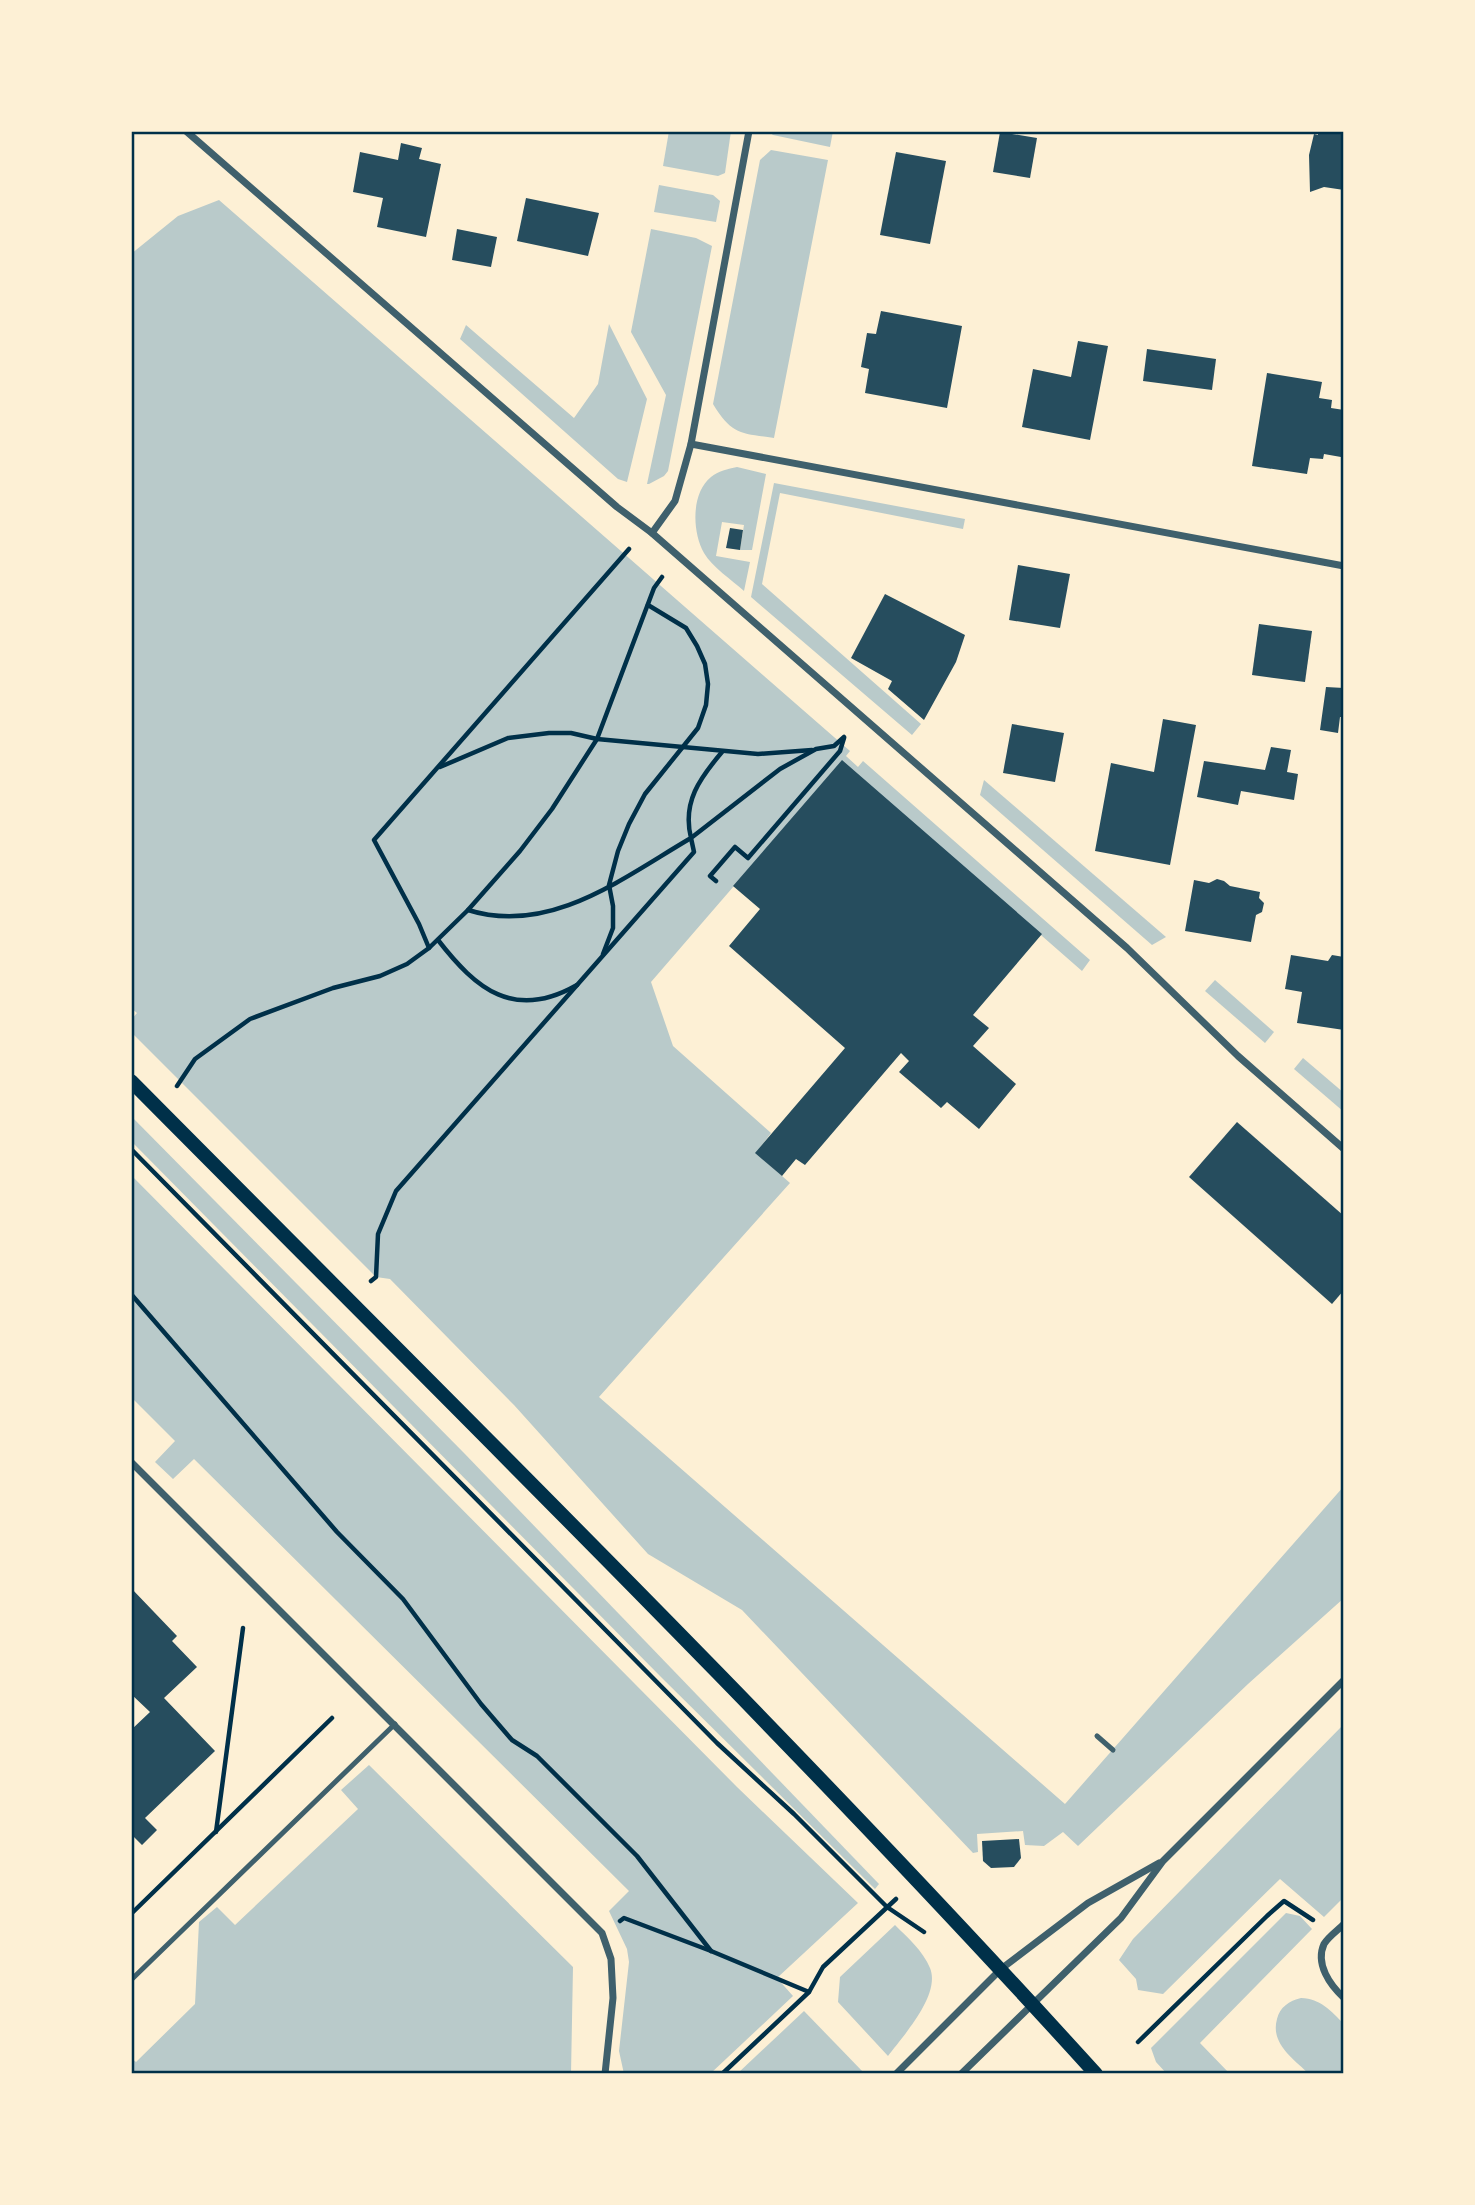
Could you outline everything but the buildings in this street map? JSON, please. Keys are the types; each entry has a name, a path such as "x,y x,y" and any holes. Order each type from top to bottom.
{"main road":[{"path":"131,1081 731,1687 1000,1969 1096,2074"}],"street":[{"path":"186,131 1128,948 1238,1055 1344,1149"},
{"path":"652,533 675,501 691,444 749,131"},
{"path":"691,444 1344,566"},
{"path":"131,1462 603,1933 611,1959 613,1998 605,2074"},
{"path":"961,2074 1121,1919 1163,1861 1344,1680"},
{"path":"896,2074 1000,1969 1088,1903 1163,1861"},
{"path":"1344,1924 1325,1942 1320,1959 1330,1985 1344,1998"}],"lane":[{"path":"131,1980 395,1724"},
{"path":"1097,1736 1113,1750"}],"path":[{"path":"429,948 374,839 629,549"},
{"path":"177,1086 195,1059 250,1019 333,989 380,976 407,964 429,948 468,910 520,851 552,809 597,739 648,605 662,577"},
{"path":"599,962 613,928 609,885 622,842 645,794 698,728 706,705 708,684 705,664 697,646 686,628 648,605"},
{"path":"437,768 518,736 571,733 597,739 758,754 834,746 844,737 840,751 748,858 734,847 710,876 716,881"},
{"path":"468,910 488,916 508,917 541,913 586,899 691,838 780,769 816,749"},
{"path":"371,1281 376,1277 379,1234 396,1191 694,852 688,825 694,791 722,752"},
{"path":"438,940 467,975 493,994 531,1000 549,997 581,983"},
{"path":"131,1149 718,1743 887,1907 823,1967 809,1992 722,2074"},
{"path":"131,1294 337,1532 403,1599 481,1704 512,1740 537,1756 637,1856 711,1951"},
{"path":"216,1832 243,1629"},
{"path":"131,1914 332,1718"},
{"path":"1138,2042 1284,1901 1334,1933"},
{"path":"603,1933 624,1918 809,1992"}],"shaded area":[{"path":"669,131 731,131 725,173 718,176 663,166"},
{"path":"768,131 833,131 830,147 773,135"},
{"path":"771,150 828,160 774,438 738,431 726,422 713,404 760,160"},
{"path":"659,185 713,195 720,201 716,222 654,212"},
{"path":"219,200 850,751 846,756 858,767 863,761 1090,960 1082,971 842,761 651,982 673,1046 771,1133 756,1153 790,1183 599,1397 1065,1804 1344,1486 1344,1598 1248,1684 1078,1846 1063,1832 1044,1846 1025,1845 1023,1831 977,1834 978,1852 973,1853 742,1610 648,1554 514,1405 390,1279 376,1277 131,1032 131,1020 137,1013 131,1008 131,254 178,216"},
{"path":"651,229 696,238 712,246 668,471 664,476 647,484 666,395 631,332"},
{"path":"609,324 647,399 627,482 618,479 460,339 466,325 574,418 598,384"},
{"path":"737,467 766,474 752,550 740,550 744,525 722,522 716,556 750,562 744,591 704,553 697,535 695,513 704,484 717,473"},
{"path":"774,483 965,519 963,529 780,493 762,584 921,724 912,735 751,597"},
{"path":"984,780 1166,937 1152,945 980,795"},
{"path":"1215,980 1274,1032 1265,1043 1205,991"},
{"path":"1303,1058 1344,1093 1344,1112 1294,1069"},
{"path":"131,1116 464,1453 879,1884 875,1889 662,1678 131,1141"},
{"path":"131,1175 737,1787 858,1903 777,1978 793,1996 710,2074 624,2074 619,2051 629,1962 627,1949 609,1911 629,1891 194,1459 173,1479 155,1462 175,1441 131,1397"},
{"path":"1344,1724 1344,1897 1324,1917 1280,1879 1163,1994 1138,1990 1136,1979 1119,1960 1133,1939"},
{"path":"369,1765 573,1967 571,2074 131,2074 131,2058 136,2062 195,2004 199,1922 217,1907 235,1925 358,1809 341,1790"},
{"path":"1286,1913 1300,1916 1312,1929 1200,2043 1230,2074 1167,2074 1156,2062 1151,2048"},
{"path":"895,1925 923,1956 930,1968 932,1979 926,2002 919,2015 888,2056 838,2002 840,1977"},
{"path":"1301,1998 1320,2003 1344,2024 1344,2074 1309,2074 1290,2057 1280,2043 1276,2028 1278,2015 1286,2005"},
{"path":"804,2011 865,2074 737,2074"}]}
